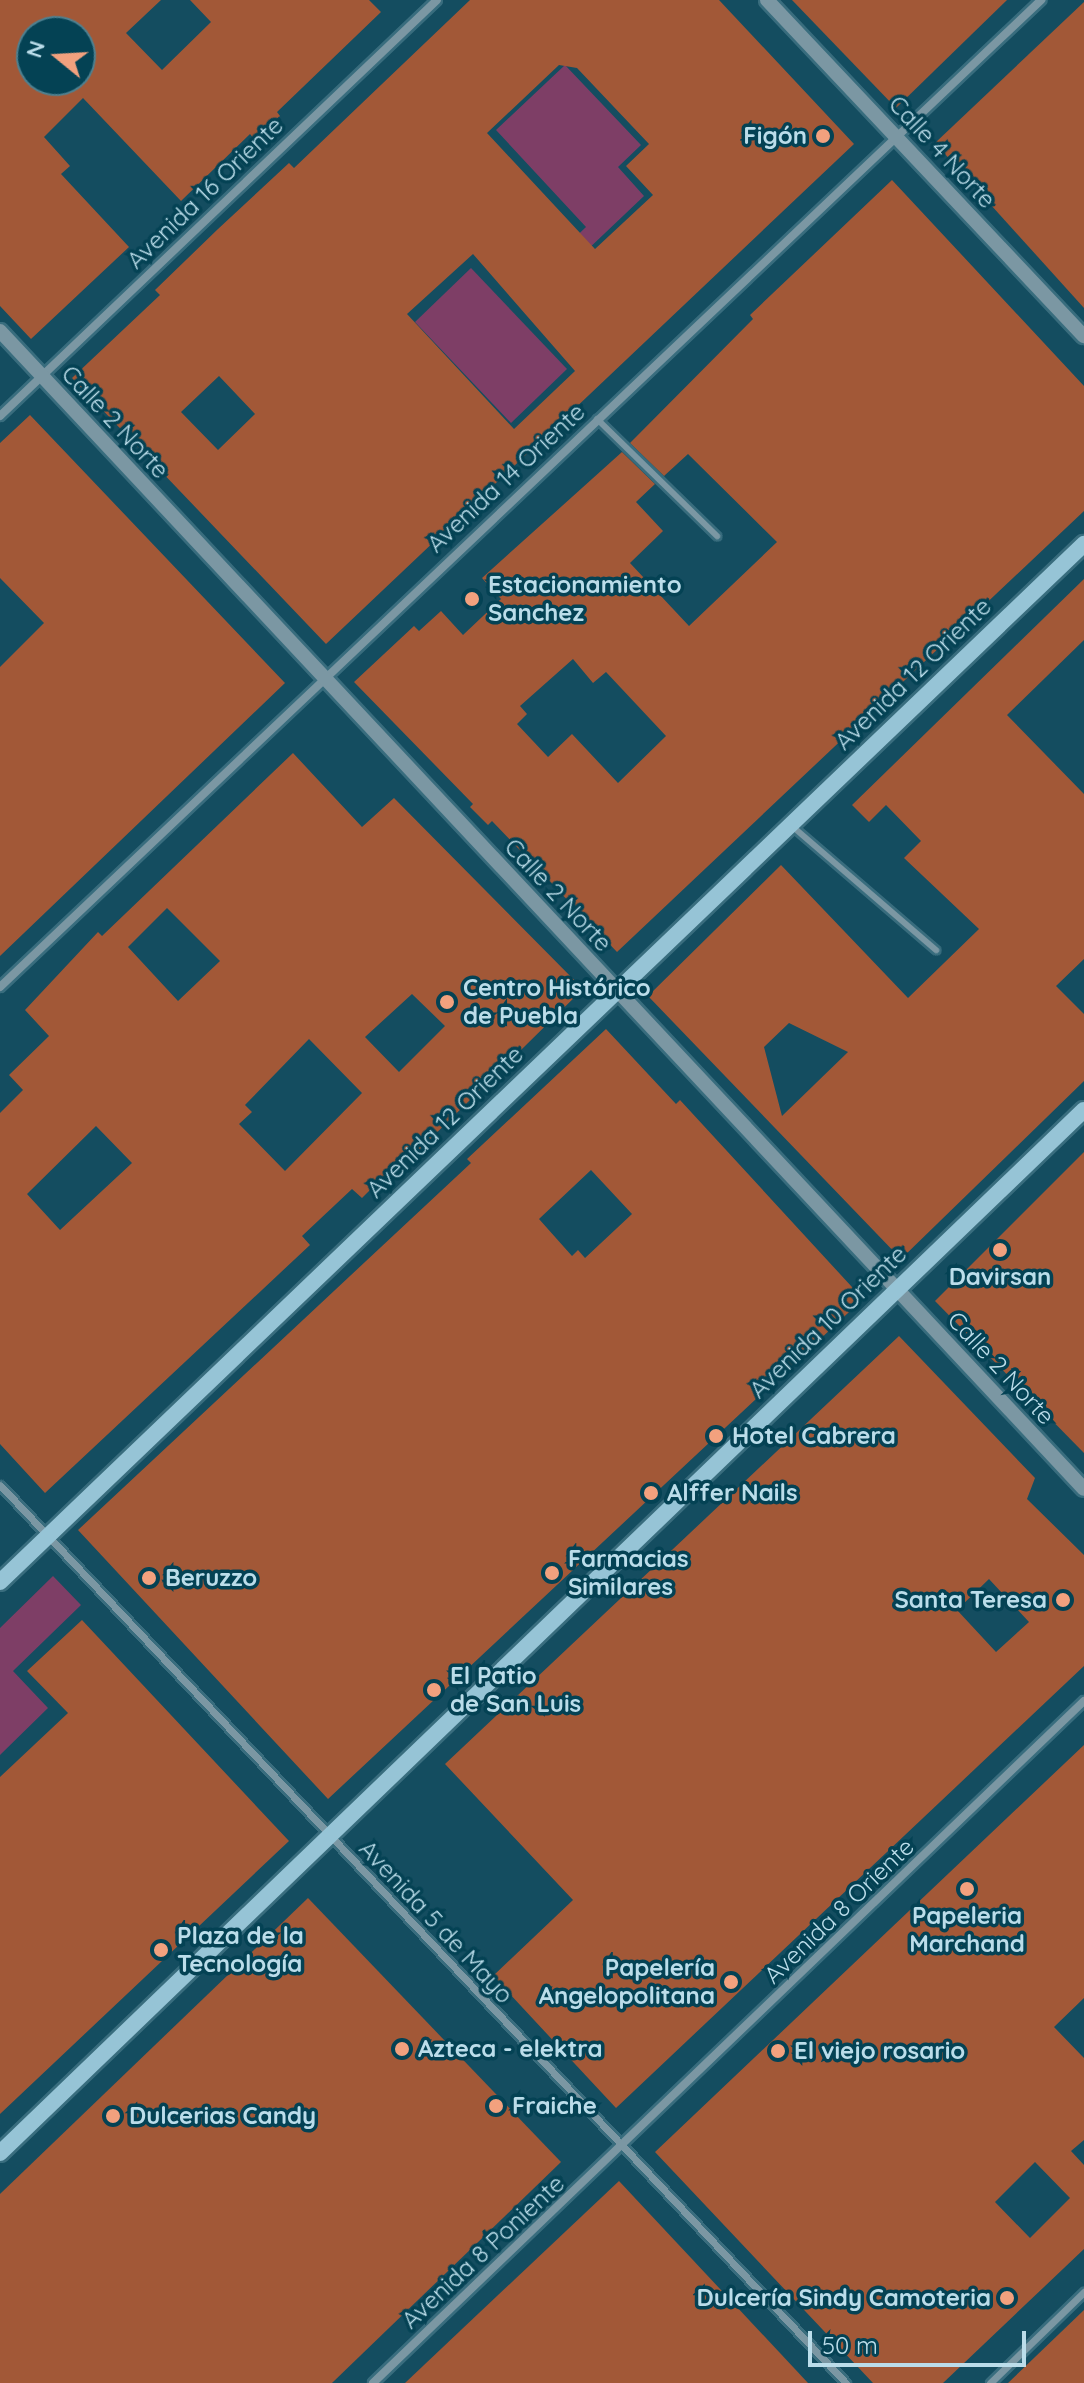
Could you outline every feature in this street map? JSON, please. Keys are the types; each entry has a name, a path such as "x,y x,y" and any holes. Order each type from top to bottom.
{"main road":[{"name":"Avenida 12 Oriente","path":"0,1582 1084,544"},
{"name":"Avenida 10 Oriente","path":"0,2153 1084,1110"}],"street":[{"name":"Avenida 16 Oriente","path":"0,416 437,0"},
{"name":"Calle 4 Norte","path":"767,0 1084,336"},
{"name":"Avenida 14 Oriente","path":"0,987 1041,0"},
{"name":"Calle 2 Norte","path":"0,331 1084,1489"},
{"name":"Avenida 5 de Mayo","path":"0,1485 621,2149 846,2383"},
{"name":"Avenida 8 Oriente","path":"621,2149 1084,1701"},
{"name":"Avenida 8 Poniente","path":"373,2383 621,2149"},
{"path":"990,2383 1084,2292"}],"lane":[{"path":"597,419 717,536"},
{"path":"791,824 936,950"}],"shaded area":[{"path":"565,65 641,145 618,167 644,196 584,253 563,249 586,227 496,130"},
{"path":"471,268 567,369 511,423 415,322"},
{"path":"53,1576 81,1605 13,1671 48,1708 0,1755 0,1628"}],"building":[{"path":"0,0 161,0 126,33 162,70 211,22 190,0 369,0 381,12 277,112 280,116 254,139 250,134 181,201 83,98 44,137 70,166 61,174 129,247 31,339 0,306"},
{"path":"470,0 719,0 854,144 326,644 72,378 160,295 155,290 218,229 289,163 294,168","holes":["559,65 577,68 649,144 626,166 653,195 595,249 487,133","473,254 575,371 514,429 407,314","219,376 255,414 218,450 181,412"]},
{"path":"792,0 1007,0 896,108"},
{"path":"1084,2 1084,308 935,143"},
{"path":"892,180 1084,386 1084,511 617,952 492,821 488,825 470,807 473,804 354,682 414,626 419,631 441,611 463,635 501,599 482,578 622,452 655,484 636,502 663,531 630,563 689,626 777,542 688,454 664,476 630,443 753,319 750,315","holes":["573,659 593,683 606,672 666,736 618,783 572,734 548,757 517,724 527,714 520,706"]},
{"path":"30,415 285,683 0,956 0,667 44,623 0,578 0,443"},
{"path":"1084,579 1084,640 1007,715 1084,794 1084,959 1056,986 1084,1014 1084,1081 901,1259 648,996 781,865 908,998 979,929 904,858 921,841 886,805 869,822 852,805","holes":["789,1023 848,1052 782,1116 764,1047"]},
{"path":"293,753 362,827 394,798 583,989 418,1151 414,1146 362,1198 352,1189 302,1236 310,1245 45,1493 0,1444 0,1113 23,1090 9,1075 49,1036 25,1010 98,932 102,936","holes":["167,908 220,961 178,1001 128,947","412,994 445,1026 399,1072 365,1037","309,1039 362,1093 285,1171 239,1124 252,1112 245,1105","96,1126 132,1163 60,1230 27,1194"]},
{"path":"606,1029 676,1104 680,1100 863,1299 328,1799 78,1530 471,1163 467,1159","holes":["591,1170 632,1214 585,1258 578,1250 572,1256 539,1219"]},
{"path":"1084,1152 1084,1453 935,1301"},
{"path":"899,1336 1035,1478 1027,1499 1084,1555 1084,1666 616,2108 493,1976 573,1900 445,1764","holes":["989,1579 1029,1622 996,1652 957,1610"]},
{"path":"82,1620 289,1841 0,2114 0,1777 68,1713 27,1671"},
{"path":"1084,1745 1084,1998 1054,2027 1084,2058 1084,2140 1071,2151 1084,2165 1084,2249 943,2383 873,2383 655,2152","holes":["1035,2162 1070,2198 1030,2238 995,2202"]},
{"path":"308,1898 561,2162 332,2383 0,2383 0,2194"},
{"path":"619,2181 808,2383 405,2383 479,2313"},
{"path":"1084,2310 1084,2383 1008,2383"}],"place":[{"name":"Figón","path":"823,136"},
{"name":"Estacionamiento Sanchez","path":"472,599"},
{"name":"Centro Histórico de Puebla","path":"447,1002"},
{"name":"Davirsan","path":"1000,1250"},
{"name":"Hotel Cabrera","path":"716,1436"},
{"name":"Alffer Nails","path":"651,1493"},
{"name":"Farmacias Similares","path":"552,1573"},
{"name":"Beruzzo","path":"149,1578"},
{"name":"Santa Teresa","path":"1063,1600"},
{"name":"El Patio de San Luis","path":"434,1690"},
{"name":"Papeleria Marchand","path":"967,1889"},
{"name":"Plaza de la Tecnología","path":"161,1950"},
{"name":"Papelería Angelopolitana","path":"731,1982"},
{"name":"Azteca - elektra","path":"402,2049"},
{"name":"El viejo rosario","path":"778,2051"},
{"name":"Fraiche","path":"496,2106"},
{"name":"Dulcerias Candy","path":"113,2116"},
{"name":"Dulcería Sindy Camoteria","path":"1007,2298"}]}
